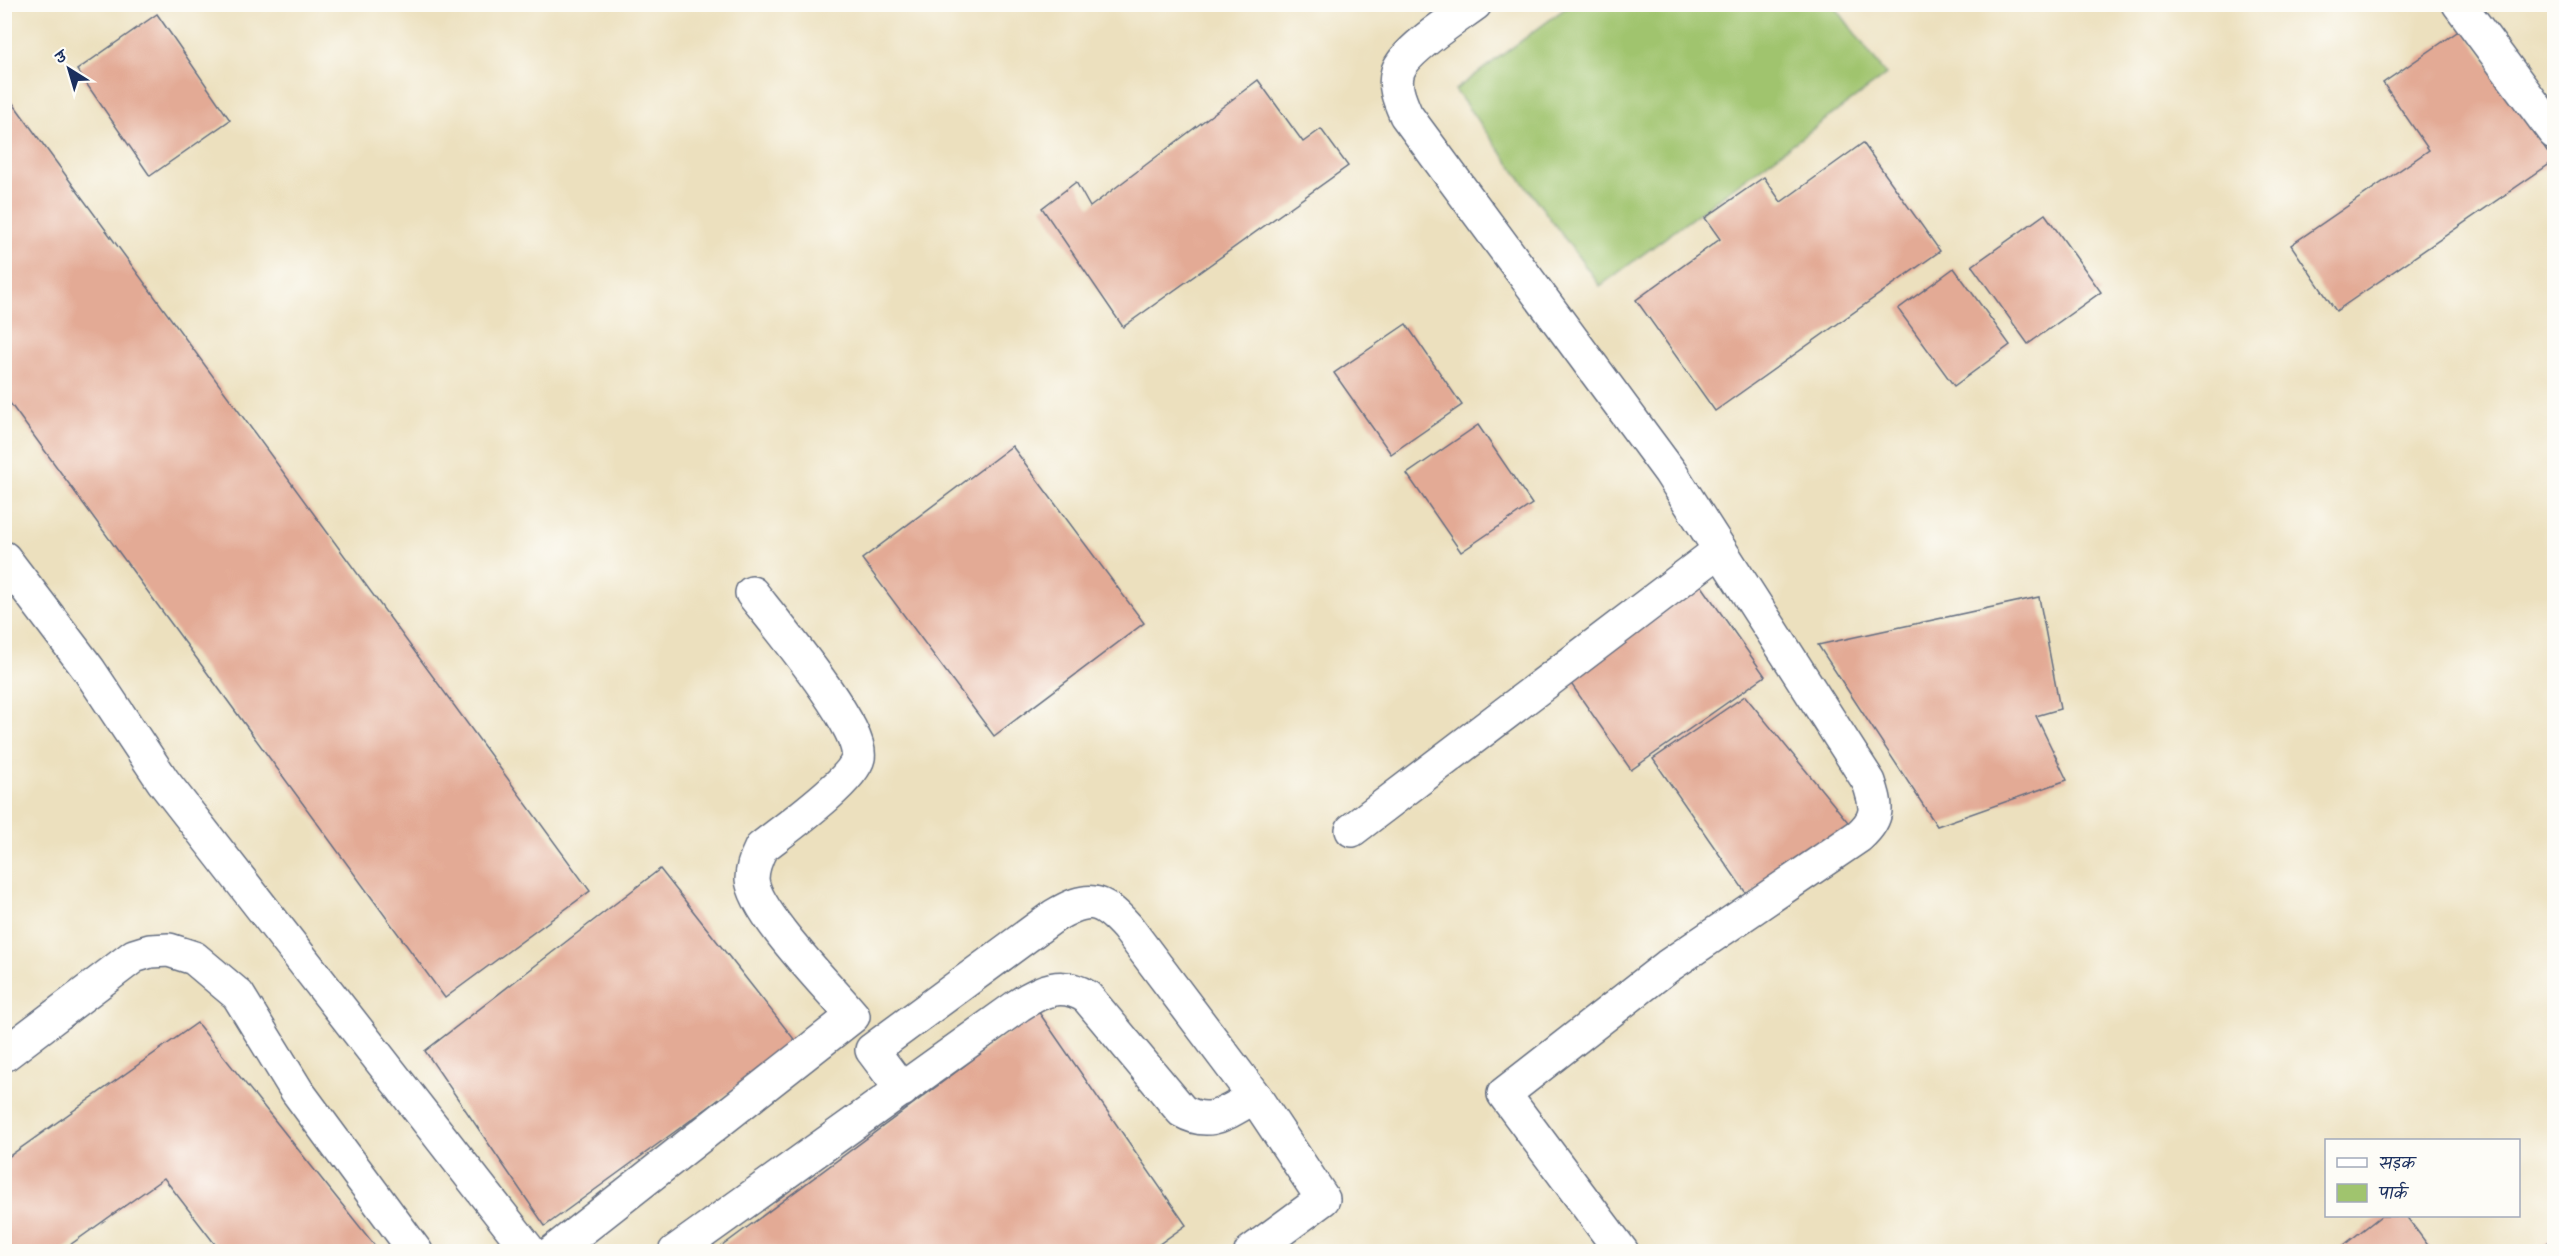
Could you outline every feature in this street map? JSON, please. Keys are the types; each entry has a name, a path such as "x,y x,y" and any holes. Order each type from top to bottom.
{"street":[{"path":"1475,4 1408,55 1398,69 1396,82 1398,96 1406,115 1670,472 1869,782 1875,802 1875,816 1870,826 1859,836 1668,966 1504,1095 1622,1251"},
{"path":"2459,4 2554,132"},
{"path":"1352,830 1720,550"},
{"path":"4,558 88,670 163,782 530,1251"},
{"path":"553,1251 853,1016 770,920 758,901 752,880 754,864 761,848 848,775 859,758 857,744 837,705 752,593"},
{"path":"902,1090 872,1050 1053,916 1073,905 1088,901 1102,904 1127,927 1255,1097 1323,1199 1251,1251"},
{"path":"4,1055 134,956 150,951 169,950 194,958 238,996 297,1091 416,1251"},
{"path":"675,1251 1035,995 1050,988 1078,991 1087,997 1182,1111 1196,1119 1209,1120 1255,1097"}],"green space":[{"path":"1571,4 1834,5 1886,75 1600,286 1455,90"}],"building":[{"path":"157,14 230,120 150,176 77,70"},
{"path":"2463,28 2554,161 2336,311 2291,245 2429,150 2383,83"},
{"path":"1258,80 1303,142 1321,129 1348,166 1123,327 1042,208 1076,182 1090,207"},
{"path":"4,91 590,891 445,998 4,395"},
{"path":"1863,143 1940,251 1715,411 1636,300 1720,239 1705,218 1764,177 1781,202"},
{"path":"2045,214 2101,292 2028,344 1972,266"},
{"path":"1954,268 2010,345 1954,386 1898,309"},
{"path":"1406,324 1462,405 1391,454 1334,373"},
{"path":"1478,425 1532,504 1461,552 1407,474"},
{"path":"1012,446 1144,623 994,736 862,559"},
{"path":"1699,582 1765,676 1631,770 1565,675"},
{"path":"2039,597 2060,709 2036,716 2067,780 1937,826 1818,645"},
{"path":"1745,696 1852,827 1748,896 1653,759"},
{"path":"660,869 797,1043 545,1226 425,1051"},
{"path":"1038,1011 1186,1225 1148,1252 714,1252"},
{"path":"197,1023 380,1252 221,1252 164,1178 60,1252 4,1252 4,1160"},
{"path":"2380,1217 2407,1217 2433,1252 2335,1252"},
{"path":"2550,1241 2554,1252 2536,1252"}]}
